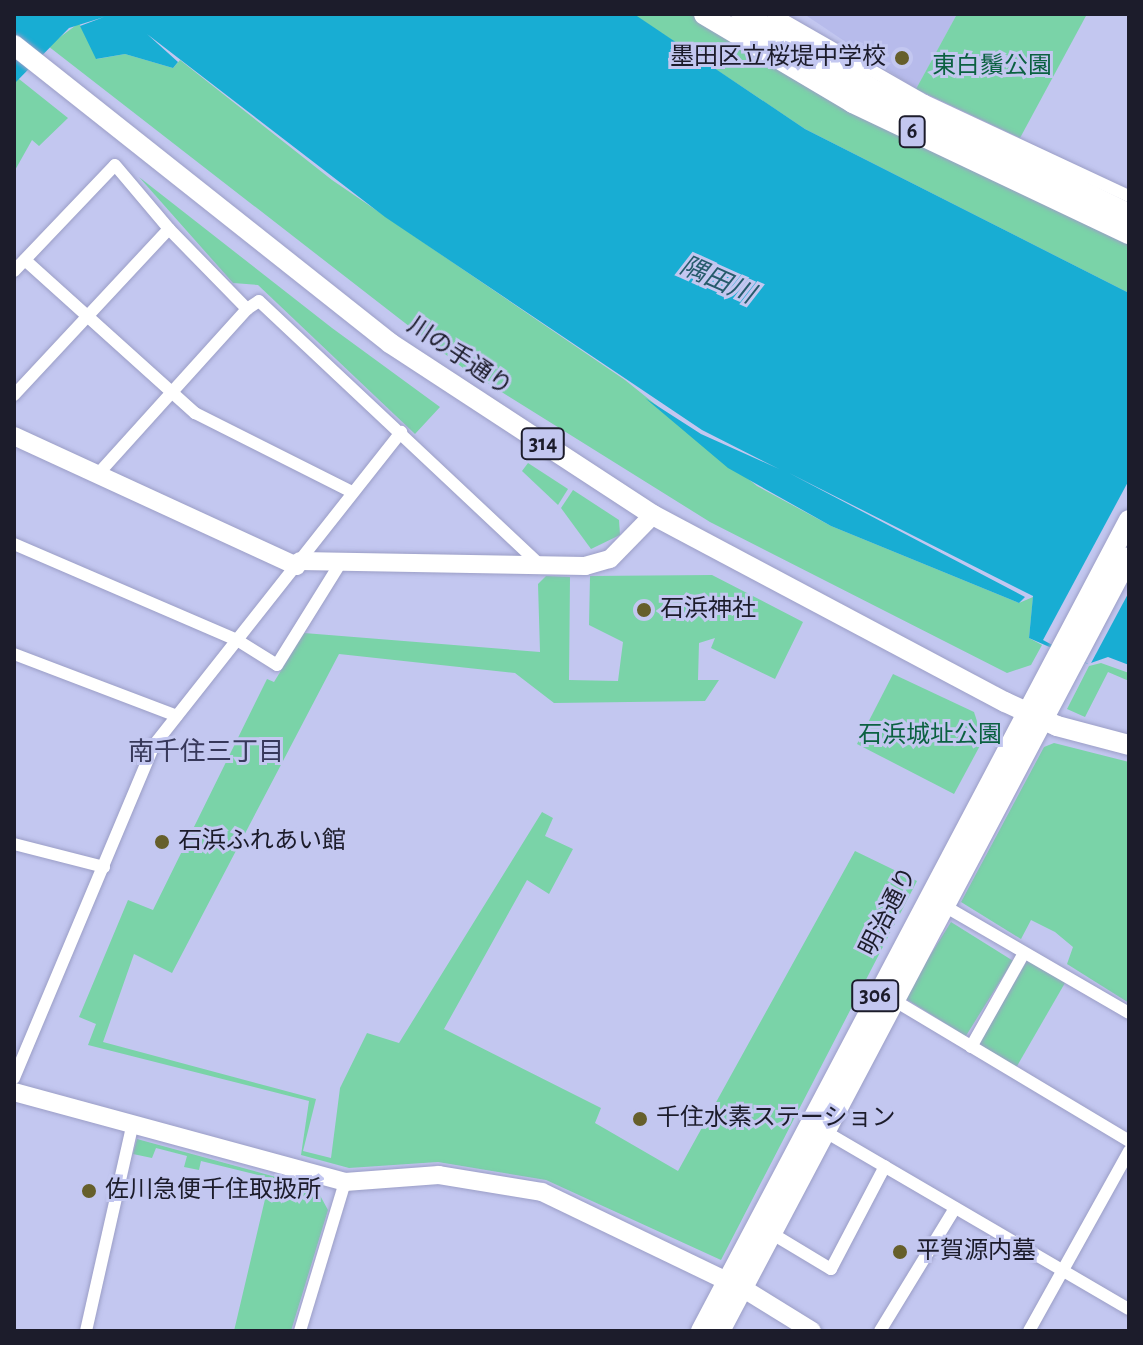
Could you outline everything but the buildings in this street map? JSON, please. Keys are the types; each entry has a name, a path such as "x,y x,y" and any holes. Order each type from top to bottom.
{"highway":[{"name":"6","path":"705,14 853,102 1129,233"},
{"name":"6","path":"742,14 878,93 1129,215"}],"main road":[{"name":"川の手通り","path":"14,45 390,343 653,515 1034,716"},
{"name":"明治通り","path":"720,1331 735,1285 1068,653 1129,520"},
{"name":"明治通り","path":"1068,653 1129,557"},
{"name":"明治通り","path":"701,1331 771,1233 1034,716"},
{"name":"314","path":"1034,716 1129,745"}],"street":[{"path":"773,14 925,101 1129,196"},
{"path":"14,271 115,165 169,229 247,309"},
{"path":"14,395 169,229"},
{"path":"25,260 195,413 352,492"},
{"path":"98,474 247,309 259,301 538,563"},
{"path":"14,1078 154,745 401,432"},
{"path":"14,436 298,564 538,563 610,559 653,515"},
{"path":"14,544 237,640 277,665 341,562"},
{"path":"14,654 177,716"},
{"path":"14,844 104,867"},
{"path":"941,904 1129,1013"},
{"path":"971,1047 1024,953"},
{"path":"892,999 1129,1141"},
{"path":"14,1092 345,1182 439,1175 542,1192 735,1285 812,1331"},
{"path":"86,1331 133,1123"},
{"path":"824,1131 1129,1309"},
{"path":"1029,1331 1129,1151"},
{"path":"771,1233 831,1269 885,1166"},
{"path":"300,1331 345,1182"},
{"path":"880,1331 955,1208"}],"shaded area":[{"name":"墨田区立桜堤中学校","path":"804,14 957,14 916,89"}],"green space":[{"path":"633,14 726,14 1129,224 1129,293 805,129"},
{"name":"東白鬚公園","path":"957,14 1087,14 1020,138 916,89"},
{"path":"79,23 97,59 125,54 173,68 180,60 332,180 625,380 757,486 831,526 1019,603 1033,597 1029,638 1042,645 1031,665 1007,673 710,522 463,368 48,46"},
{"path":"14,75 68,118 39,146 32,140 14,172"},
{"path":"139,177 332,328 440,407 415,434 258,285 233,283"},
{"path":"528,463 568,489 558,505 522,471"},
{"path":"573,490 619,520 620,535 591,549 561,508"},
{"path":"712,575 803,622 775,679 711,648 715,638 699,643 698,680 719,680 705,701 554,703 515,673 339,654 172,973 134,954 103,1042 316,1099 303,1151 331,1158 340,1088 367,1033 399,1043 542,812 553,818 545,836 573,849 549,894 527,880 444,1029 601,1108 595,1123 678,1171 855,851 917,881 721,1260 546,1180 438,1162 349,1168 301,1155 309,1101 88,1045 96,1024 79,1017 128,900 153,910 267,679 274,682 304,633 540,652 538,584 546,576 570,577 569,680 618,681 623,642 589,625 590,576"},
{"path":"1101,663 1129,673 1129,681 1108,672 1085,717 1067,709 1089,666"},
{"name":"石浜城址公園","path":"893,674 974,712 983,740 954,794 857,744"},
{"path":"1054,743 1129,762 1129,1003 1067,964 1073,947 1055,932 1031,920 1021,939 961,902 1044,747"},
{"path":"951,922 1013,961 966,1036 904,997"},
{"path":"1028,959 1066,981 1017,1067 979,1045"},
{"path":"137,1139 316,1188 328,1210 291,1331 234,1331 270,1178 201,1161 199,1170 184,1167 187,1156 156,1148 152,1158 133,1154"}],"water":[{"name":"隅田川","path":"14,14 634,14 805,129 1129,293 1129,665 1108,657 1088,664 1029,638 1033,596 789,473 1025,597 1019,603 831,526 728,468 645,398 701,434 779,469 702,430 385,217 147,34 178,62 173,68 125,54 96,59 80,26 104,17 69,28 14,84"}],"pier":[{"path":"1129,480 1129,592 1090,665 1043,640"}],"place":[{"name":"墨田区立桜堤中学校","path":"902,58"},
{"name":"石浜神社","path":"644,610"},
{"name":"石浜ふれあい館","path":"162,842"},
{"name":"千住水素ステーション","path":"640,1119"},
{"name":"佐川急便千住取扱所","path":"89,1191"},
{"name":"平賀源内墓","path":"900,1252"}],"district":[{"name":"南千住三丁目","path":"206,753"}]}
